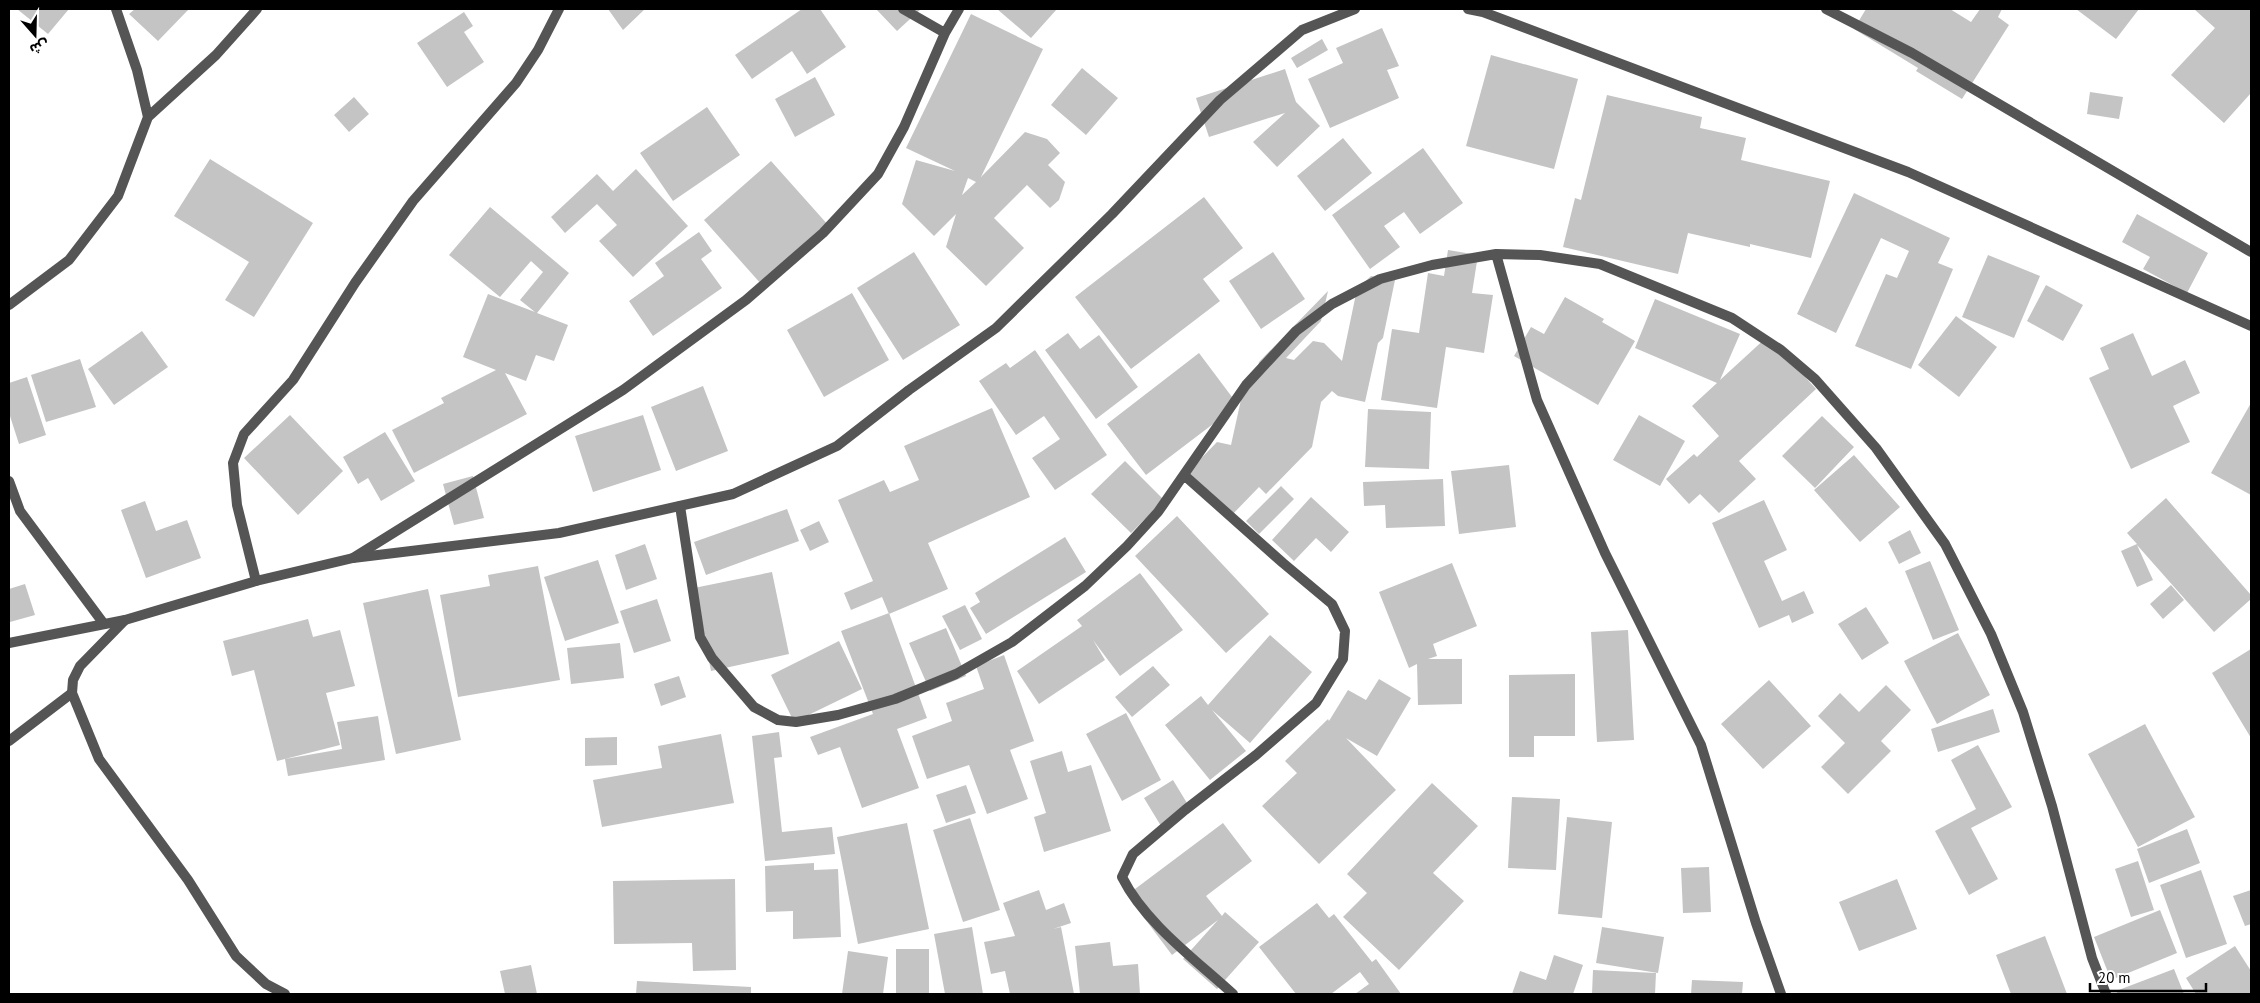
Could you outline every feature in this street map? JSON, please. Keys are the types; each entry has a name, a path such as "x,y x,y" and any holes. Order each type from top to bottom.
{"street":[{"path":"116,9 137,70 148,117"},
{"path":"9,305 69,260 118,196 148,117 216,55 257,9"},
{"path":"256,581 238,505 232,463 244,434 293,380 355,283 413,201 516,83 538,50 559,9"},
{"path":"903,9 945,33"},
{"path":"353,558 623,390 746,300 824,233 878,174 904,127 945,33 959,9"},
{"path":"9,643 125,620 256,581 353,558 559,533 734,494 837,446 909,390 996,328 1112,214 1220,100 1302,30 1356,9"},
{"path":"1468,9 1483,12 1908,172 2251,325"},
{"path":"1826,9 1912,53 2251,252"},
{"path":"680,506 700,637 712,658 754,707 778,720 796,722 838,715 895,699 956,674 1012,642 1085,586 1127,546 1158,512 1246,384 1296,331 1332,304 1380,279 1432,265 1496,254 1540,255 1600,264 1732,318 1781,350 1815,379 1876,448 1945,544 1991,634 2023,712 2052,806 2092,958 2106,994"},
{"path":"1496,254 1538,400 1606,553 1700,745 1756,924 1781,994"},
{"path":"1184,475 1283,564 1332,604 1345,631 1343,659 1316,703 1256,755 1133,854 1122,877 1131,896 1154,922 1233,994"},
{"path":"9,481 20,511 104,624"},
{"path":"125,620 80,666 73,680 72,693 99,759 188,880 236,956 266,984 285,994"},
{"path":"9,741 72,693"}],"building":[{"path":"17,9 69,9 48,34"},
{"path":"135,9 189,9 158,41 129,14"},
{"path":"608,9 645,9 623,30"},
{"path":"802,9 820,9 846,47 807,74 792,51 752,79 735,55"},
{"path":"876,9 921,9 897,31"},
{"path":"997,9 1057,9 1031,38"},
{"path":"1866,9 1950,9 1971,22 1980,9 2002,9 1998,17 2009,25 1962,99 1916,71 1918,68 1854,29"},
{"path":"2076,9 2139,9 2116,39"},
{"path":"2194,9 2251,9 2251,93 2224,123 2171,75 2215,28"},
{"path":"464,12 473,26 464,32 484,62 447,87 417,43"},
{"path":"971,14 1043,49 981,177 1025,132 1047,139 1060,153 1048,165 1065,182 1059,200 1050,208 1027,185 994,218 1024,248 986,286 946,247 956,214 934,236 902,204 916,160 955,171 906,148","holes":["968,178 976,182 962,195"]},
{"path":"1382,28 1399,66 1387,70 1399,98 1330,128 1308,79 1343,63 1336,48"},
{"path":"1322,39 1328,50 1297,68 1291,58"},
{"path":"1491,55 1578,79 1554,169 1466,146"},
{"path":"1082,68 1118,98 1086,135 1051,105"},
{"path":"1285,69 1296,102 1320,126 1277,167 1253,142 1285,113 1209,137 1196,98"},
{"path":"815,77 835,115 795,137 775,99"},
{"path":"2090,92 2123,97 2119,119 2087,114"},
{"path":"1607,95 1702,117 1700,128 1746,138 1741,160 1830,181 1811,258 1750,244 1750,247 1688,233 1678,274 1563,247 1575,198 1581,200"},
{"path":"354,97 369,114 349,132 334,115"},
{"path":"707,107 740,155 673,201 640,153"},
{"path":"1343,138 1372,173 1325,211 1297,176"},
{"path":"1423,148 1463,203 1420,234 1404,212 1384,226 1400,247 1370,269 1332,215"},
{"path":"210,159 313,223 254,317 225,300 249,262 174,216"},
{"path":"771,161 829,226 762,285 704,220"},
{"path":"636,169 688,226 633,277 599,241 617,225 597,204 565,233 551,217 597,174 613,191"},
{"path":"1854,193 1950,238 1938,263 1953,269 1911,369 1855,346 1886,274 1897,278 1909,251 1881,238 1836,333 1797,314"},
{"path":"1204,197 1243,248 1203,279 1220,301 1131,369 1075,297"},
{"path":"490,207 569,273 537,313 568,325 554,361 536,355 526,381 505,373 527,414 414,473 392,430 444,403 441,398 496,370 463,357 488,294 535,312 520,300 543,272 531,261 500,297 449,255"},
{"path":"2137,214 2208,253 2187,293 2143,269 2150,257 2122,242"},
{"path":"699,232 712,251 701,259 722,288 653,336 629,301 664,276 655,263"},
{"path":"1448,250 1478,255 1472,293 1493,295 1484,353 1446,347 1437,408 1381,400 1392,329 1419,333 1428,273 1444,276"},
{"path":"914,252 960,325 903,360 857,288"},
{"path":"1273,252 1305,299 1261,329 1229,281"},
{"path":"1988,255 2040,276 2014,338 1962,317"},
{"path":"1371,276 1395,280 1383,338 1378,343 1365,402 1338,396 1332,391 1321,402 1312,447 1266,494 1259,487 1229,518 1184,476 1217,442 1231,445 1242,395 1255,382 1259,362 1328,291 1321,321 1286,358 1294,360 1313,341 1324,343 1342,361 1357,289"},
{"path":"2046,285 2083,305 2063,341 2027,321"},
{"path":"852,293 889,360 824,397 787,330"},
{"path":"1565,297 1604,319 1602,322 1635,341 1598,405 1514,356 1531,327 1544,334"},
{"path":"1655,299 1740,334 1720,380 1768,336 1816,389 1739,461 1756,479 1719,513 1700,494 1689,504 1666,479 1694,454 1697,457 1719,436 1692,406 1717,383 1635,348"},
{"path":"1956,316 1997,347 1959,397 1918,365"},
{"path":"142,331 168,367 114,405 88,369"},
{"path":"1068,333 1080,349 1099,335 1138,387 1096,419 1045,350"},
{"path":"2133,333 2152,376 2185,360 2200,393 2173,406 2190,442 2131,469 2089,378 2109,369 2100,348"},
{"path":"1035,350 1107,455 1055,490 1032,458 1060,439 1044,416 1016,435 979,381 1006,363 1010,368"},
{"path":"1199,353 1238,405 1146,475 1107,424"},
{"path":"80,359 96,407 46,422 31,375"},
{"path":"27,377 46,435 19,444 9,413 9,383"},
{"path":"703,386 728,451 676,471 651,407"},
{"path":"2251,403 2251,495 2211,473"},
{"path":"992,408 1030,497 928,543 948,589 889,614 882,597 851,610 844,593 873,581 838,500 884,480 890,492 919,480 904,446"},
{"path":"1368,409 1431,412 1429,469 1365,467"},
{"path":"290,415 343,471 298,515 244,458"},
{"path":"643,415 661,470 593,492 575,436"},
{"path":"1639,415 1685,441 1660,486 1613,460"},
{"path":"1822,416 1854,447 1815,488 1782,456"},
{"path":"385,432 415,481 381,501 368,478 358,484 343,457"},
{"path":"1854,455 1900,507 1860,542 1814,490"},
{"path":"1125,461 1164,500 1131,533 1091,494"},
{"path":"1509,465 1516,527 1459,534 1451,471"},
{"path":"473,476 484,518 454,525 443,484"},
{"path":"1443,479 1445,526 1386,528 1385,505 1364,506 1363,482"},
{"path":"1281,486 1294,499 1259,534 1246,521"},
{"path":"1311,497 1349,532 1331,552 1316,538 1294,561 1272,540"},
{"path":"2166,498 2251,595 2251,599 2214,632 2137,545 2153,580 2137,587 2121,551 2137,544 2127,533"},
{"path":"1764,500 1787,550 1764,561 1782,601 1804,591 1814,613 1792,623 1789,615 1759,628 1712,523"},
{"path":"145,501 156,531 187,520 201,558 146,578 121,510"},
{"path":"787,509 799,541 706,575 694,542"},
{"path":"1177,516 1269,614 1226,653 1135,556"},
{"path":"819,521 829,542 810,551 800,530"},
{"path":"1910,530 1921,553 1899,564 1888,542"},
{"path":"1065,537 1086,572 986,634 970,608 980,602 975,593"},
{"path":"645,544 657,579 626,590 615,555"},
{"path":"598,560 619,623 565,641 544,577"},
{"path":"1930,561 1959,630 1933,640 1905,571"},
{"path":"1452,563 1477,626 1433,644 1437,656 1428,659 1462,659 1462,704 1418,705 1417,664 1409,668 1379,592"},
{"path":"538,566 560,680 458,697 440,595 490,586 488,575"},
{"path":"772,572 789,654 711,671 694,588"},
{"path":"1140,573 1183,630 1120,676 1093,640 1105,660 1039,704 1017,671 1082,626 1077,620"},
{"path":"25,584 35,615 10,622 9,589"},
{"path":"2171,585 2184,600 2163,619 2150,604"},
{"path":"428,589 461,740 396,754 363,603"},
{"path":"657,599 671,641 634,653 620,611"},
{"path":"965,605 982,639 960,650 942,616"},
{"path":"1866,607 1889,643 1862,660 1838,624"},
{"path":"889,613 927,718 897,729 919,788 862,808 840,747 818,755 810,737 873,714 841,631"},
{"path":"308,619 313,637 340,630 355,686 326,693 340,745 277,761 254,670 232,676 223,641"},
{"path":"946,628 966,676 930,691 909,643"},
{"path":"1628,630 1634,740 1597,742 1591,632"},
{"path":"1958,633 1990,695 1937,724 1904,661"},
{"path":"1270,635 1312,672 1250,743 1212,710 1246,751 1210,780 1165,725 1201,696 1208,705"},
{"path":"839,641 862,689 794,722 771,675"},
{"path":"620,643 624,678 571,684 567,648"},
{"path":"2251,649 2251,738 2212,673"},
{"path":"1004,655 1034,741 1010,750 1028,799 987,814 969,765 927,779 912,736 952,721 946,703 984,689 976,666"},
{"path":"1153,666 1170,685 1132,717 1115,697"},
{"path":"1575,674 1575,736 1534,736 1534,757 1509,757 1509,675"},
{"path":"679,676 686,697 661,706 654,684"},
{"path":"1379,679 1411,698 1377,756 1346,738 1396,790 1319,864 1262,806 1297,773 1285,761 1328,719 1329,721 1348,690 1366,700"},
{"path":"1769,680 1811,726 1763,769 1721,724"},
{"path":"1886,685 1911,710 1881,741 1891,751 1848,794 1821,767 1845,743 1818,716 1840,693 1859,712"},
{"path":"1993,709 2000,732 1938,752 1931,729"},
{"path":"1126,713 1161,780 1122,801 1086,734"},
{"path":"378,716 385,760 288,776 285,759 342,749 337,722"},
{"path":"2145,724 2195,817 2138,847 2088,754"},
{"path":"779,732 782,757 774,758 782,832 832,827 835,854 765,861 752,736"},
{"path":"721,734 734,803 602,827 593,780 662,768 658,746"},
{"path":"617,737 617,765 585,766 585,738"},
{"path":"1978,745 2012,807 1971,828 1998,879 1969,895 1935,831 1976,809 1951,760"},
{"path":"1062,751 1068,772 1091,765 1111,831 1044,852 1034,817 1046,813 1030,761"},
{"path":"1173,780 1190,808 1161,826 1144,798"},
{"path":"1432,783 1478,826 1433,873 1464,901 1399,970 1343,917 1367,893 1347,874"},
{"path":"966,785 976,813 946,823 936,795"},
{"path":"1512,797 1560,799 1556,870 1508,868"},
{"path":"1567,817 1612,822 1602,918 1558,914"},
{"path":"970,818 1000,910 963,922 933,830"},
{"path":"907,823 929,929 858,944 837,837"},
{"path":"1223,823 1252,861 1206,896 1222,916 1225,912 1259,942 1217,989 1183,959 1218,920 1172,955 1127,895"},
{"path":"2187,829 2200,863 2149,883 2137,849"},
{"path":"2138,861 2154,910 2131,917 2115,869"},
{"path":"814,863 814,870 838,869 841,937 793,939 793,911 766,912 765,866"},
{"path":"1709,867 1711,912 1683,913 1681,868"},
{"path":"2201,870 2227,944 2186,958 2160,885"},
{"path":"735,879 736,970 693,971 692,943 614,944 613,881"},
{"path":"1897,879 1917,929 1859,951 1839,902"},
{"path":"1039,890 1046,910 1064,903 1071,923 1053,929 1061,927 1074,994 1010,994 1005,971 991,974 984,942 1015,936 1003,903"},
{"path":"2251,890 2251,924 2245,926 2233,896"},
{"path":"1317,903 1329,918 1334,914 1372,962 1376,959 1401,994 1355,994 1369,984 1360,972 1331,994 1296,994 1259,947"},
{"path":"2160,910 2177,953 2111,980 2094,937"},
{"path":"972,927 983,994 945,994 934,934"},
{"path":"1602,927 1664,937 1658,973 1596,963"},
{"path":"2045,936 2067,994 2011,994 1996,955"},
{"path":"1110,942 1113,966 1138,964 1140,994 1080,994 1075,946"},
{"path":"2235,946 2251,971 2251,994 2196,994 2186,978"},
{"path":"896,949 929,949 929,994 896,994"},
{"path":"848,951 888,957 883,994 842,994"},
{"path":"1554,955 1583,965 1573,994 1512,994 1520,971 1546,980"},
{"path":"531,965 537,994 505,994 500,971"},
{"path":"2174,969 2184,994 2118,994 2116,991"},
{"path":"1593,970 1656,973 1655,994 1592,994"},
{"path":"1692,980 1743,982 1742,994 1691,994"},
{"path":"637,981 751,987 751,994 636,994"}]}
